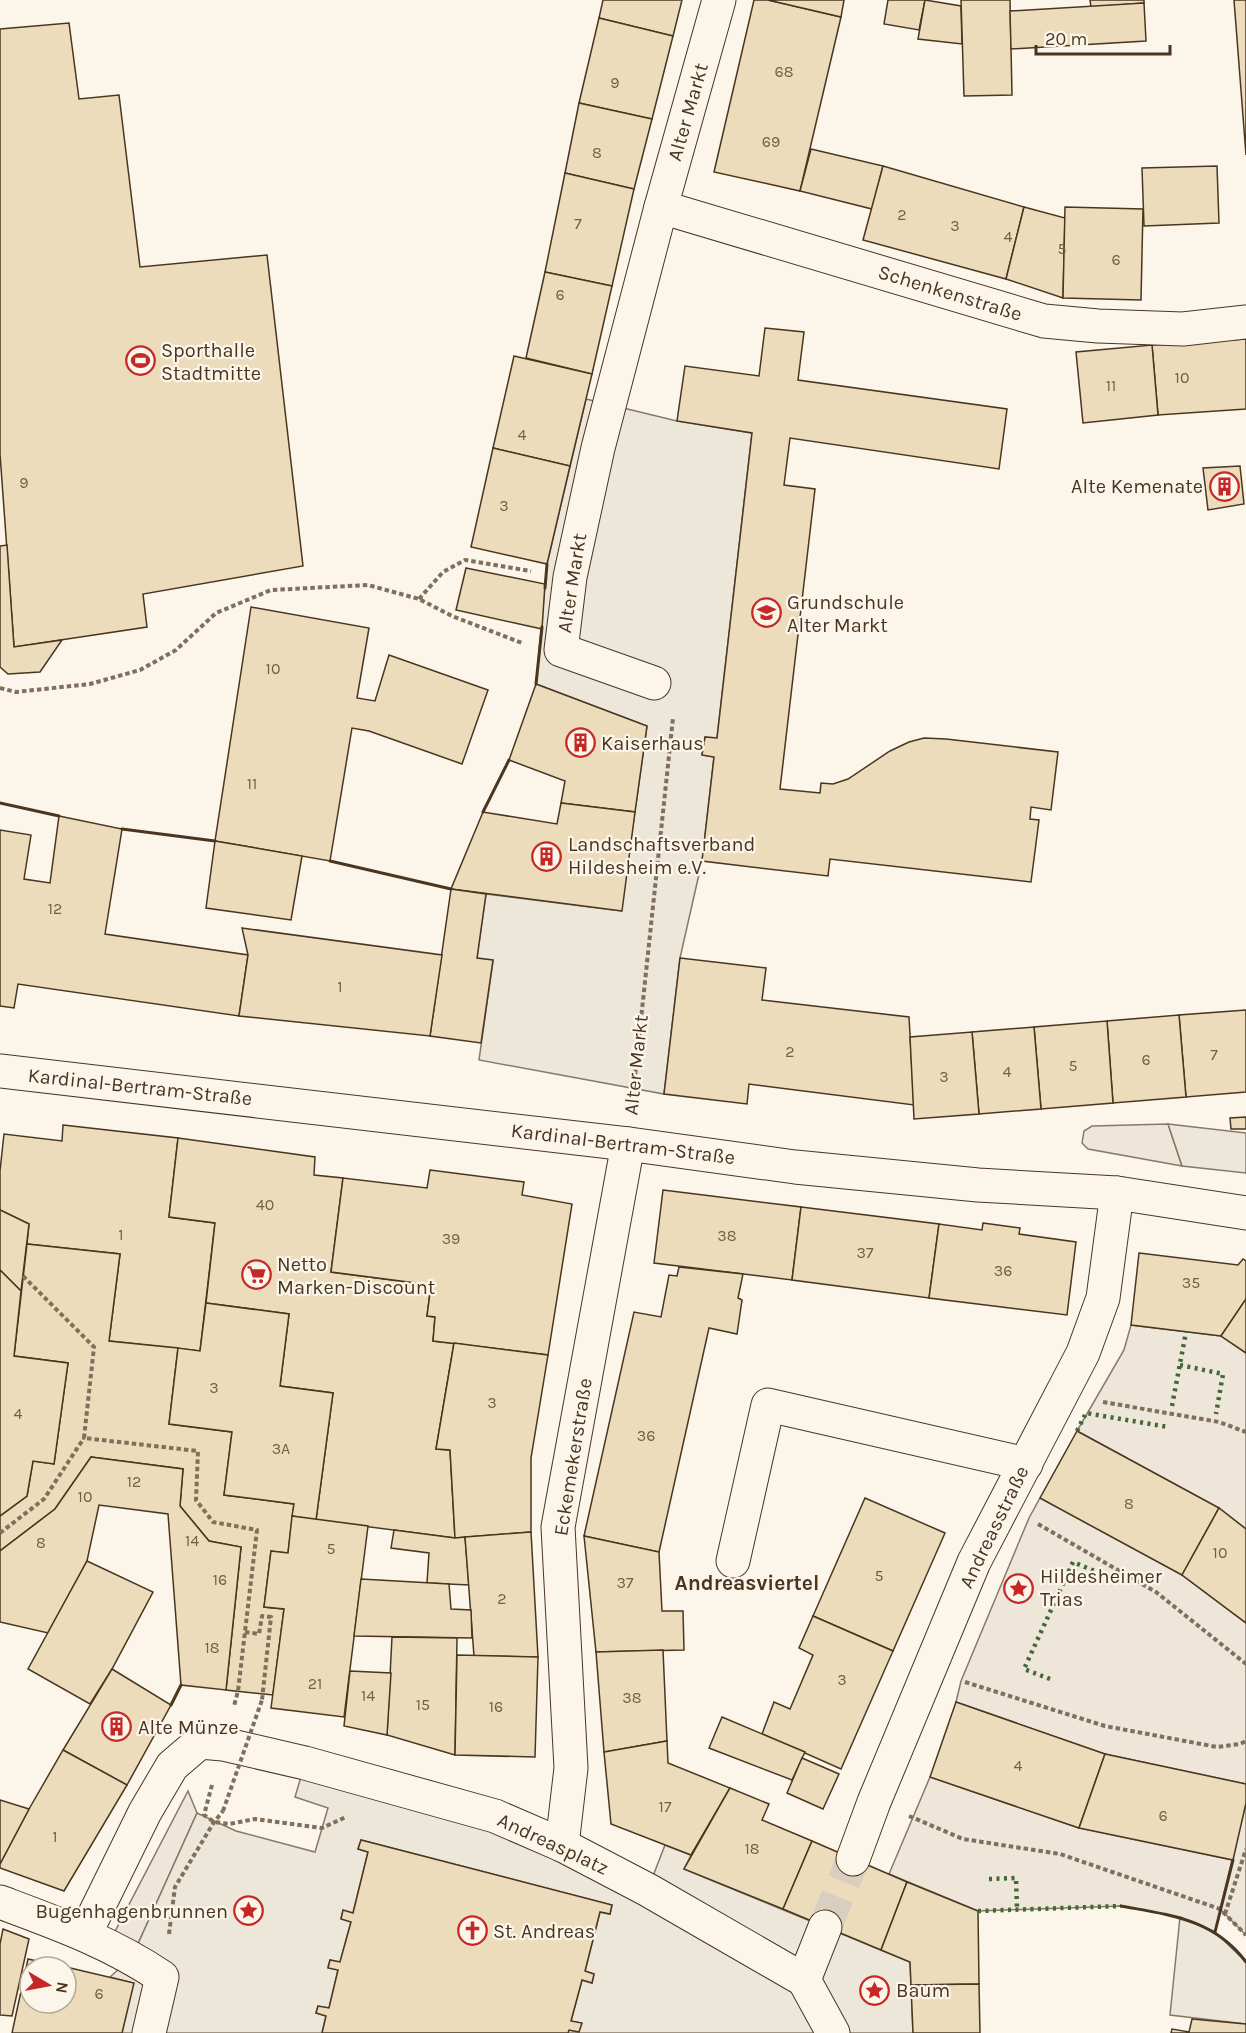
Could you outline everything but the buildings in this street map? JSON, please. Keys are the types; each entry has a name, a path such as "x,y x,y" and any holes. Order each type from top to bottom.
{"street":[{"name":"Alter Markt","path":"654,683 561,650 570,577 606,416 719,0"},
{"name":"Schenkenstraße","path":"661,207 1044,321 1098,326 1183,329 1246,322"},
{"name":"Kardinal-Bertram-Straße","path":"0,1071 628,1144 795,1167 967,1184 1117,1193 1246,1213"},
{"name":"Eckemekerstraße","path":"562,1845 571,1768 558,1527 628,1144"},
{"name":"Andreasstraße","path":"856,1852 874,1802 974,1562 1083,1353 1103,1298 1117,1193"},
{"path":"733,1561 768,1405 1026,1464"},
{"name":"Andreasplatz","path":"86,1934 145,1812 172,1766 200,1742 223,1744 305,1763 495,1816 562,1845 648,1890 804,1980"},
{"path":"0,1902 86,1934 132,1957 162,1977 149,2033"},
{"path":"825,1927 804,1980 833,2033"}],"path":[{"path":"419,599 443,572 465,560 570,577"},
{"path":"0,688 16,692 90,684 140,670 176,650 216,613 271,590 368,585 419,599 452,616 525,644 561,650"},
{"name":"Alter Markt","path":"628,1144 674,704 654,683"},
{"path":"0,1533 44,1499 84,1438 94,1347 23,1276"},
{"path":"1061,1395 1219,1422 1246,1432"},
{"path":"84,1438 198,1451 196,1500 213,1522 257,1530 238,1691"},
{"path":"1004,1504 1156,1592 1246,1664"},
{"path":"162,1977 175,1887 214,1822 224,1811 262,1700 271,1617 262,1616 259,1634 245,1632"},
{"path":"929,1671 1105,1726 1217,1747 1246,1741"},
{"path":"213,1784 204,1815 214,1822 229,1824 255,1819 322,1828 354,1813"},
{"path":"874,1802 963,1839 1060,1854 1220,1909 1246,1935"},
{"path":"1225,1914 1246,1849"}],"shaded area":[{"path":"586,399 677,421 752,433 717,738 705,737 702,755 714,757 702,861 680,958 664,1094 479,1060 493,961 477,958 486,894 621,911 647,726 536,684 547,564"},
{"path":"1168,1124 1182,1166 1088,1149 1082,1143 1084,1131 1092,1126"},
{"path":"1168,1124 1246,1133 1246,1173 1182,1166"},
{"path":"1131,1325 1221,1336 1246,1353 1246,1529 1219,1508 1077,1431 1124,1350"},
{"path":"1040,1498 1182,1575 1246,1623 1246,1784 1105,1754 956,1702 961,1681 1029,1518"},
{"path":"305,1763 648,1889 665,1845 691,1855 684,1869 910,1962 913,2033 568,2033 569,2030 579,2032 581,2023 571,2021 582,1980 592,1983 594,1974 585,1971 600,1912 610,1914 612,1905 361,1840 358,1849 368,1852 353,1913 343,1911 341,1918 351,1922 340,1962 330,1960 328,1967 338,1970 329,2008 318,2006 316,2013 326,2016 322,2033 122,2033 133,1983 110,1977 132,1957 197,1813 236,1831 315,1852 328,1808 295,1797"},
{"path":"930,1777 1079,1828 1233,1860 1215,1932 1180,1917 1121,1906 978,1911 889,1874"},
{"path":"188,1791 197,1813 132,1957 108,1945"},
{"path":"1246,1803 1246,1935 1220,1909"},
{"path":"1180,1917 1215,1932 1246,1962 1246,2024 1170,2015"}],"tunnel":[{"path":"825,1927 853,1859"}],"hedge":[{"path":"1172,1406 1186,1332"},
{"path":"1180,1365 1223,1374 1216,1414"},
{"path":"1077,1431 1086,1413 1168,1427"},
{"path":"1050,1679 1024,1669 1073,1562 1097,1572"},
{"path":"989,1879 1016,1878 1017,1910"},
{"path":"978,1911 1121,1906"}],"wall":[{"path":"545,588 547,564"},
{"path":"536,684 542,627"},
{"path":"483,812 509,760"},
{"path":"0,803 59,816"},
{"path":"122,829 215,841"},
{"path":"330,861 451,889"},
{"path":"171,1705 181,1685"},
{"path":"1215,1932 1233,1860"},
{"path":"1121,1906 1190,1921 1220,1936 1246,1962"}],"place":[{"name":"Sporthalle Stadtmitte","path":"140,361"},
{"name":"Alte Kemenate","path":"1224,486"},
{"name":"Grundschule Alter Markt","path":"766,613"},
{"name":"Kaiserhaus","path":"580,743"},
{"name":"Landschaftsverband Hildesheim e.V.","path":"547,856"},
{"name":"Netto Marken-Discount","path":"256,1275"},
{"name":"Hildesheimer Trias","path":"1019,1588"},
{"name":"Alte Münze","path":"117,1727"},
{"name":"Bugenhagenbrunnen","path":"249,1911"},
{"name":"St. Andreas","path":"472,1931"},
{"name":"Baum","path":"875,1990"}],"district":[{"name":"Andreasviertel","path":"747,1583"}]}
